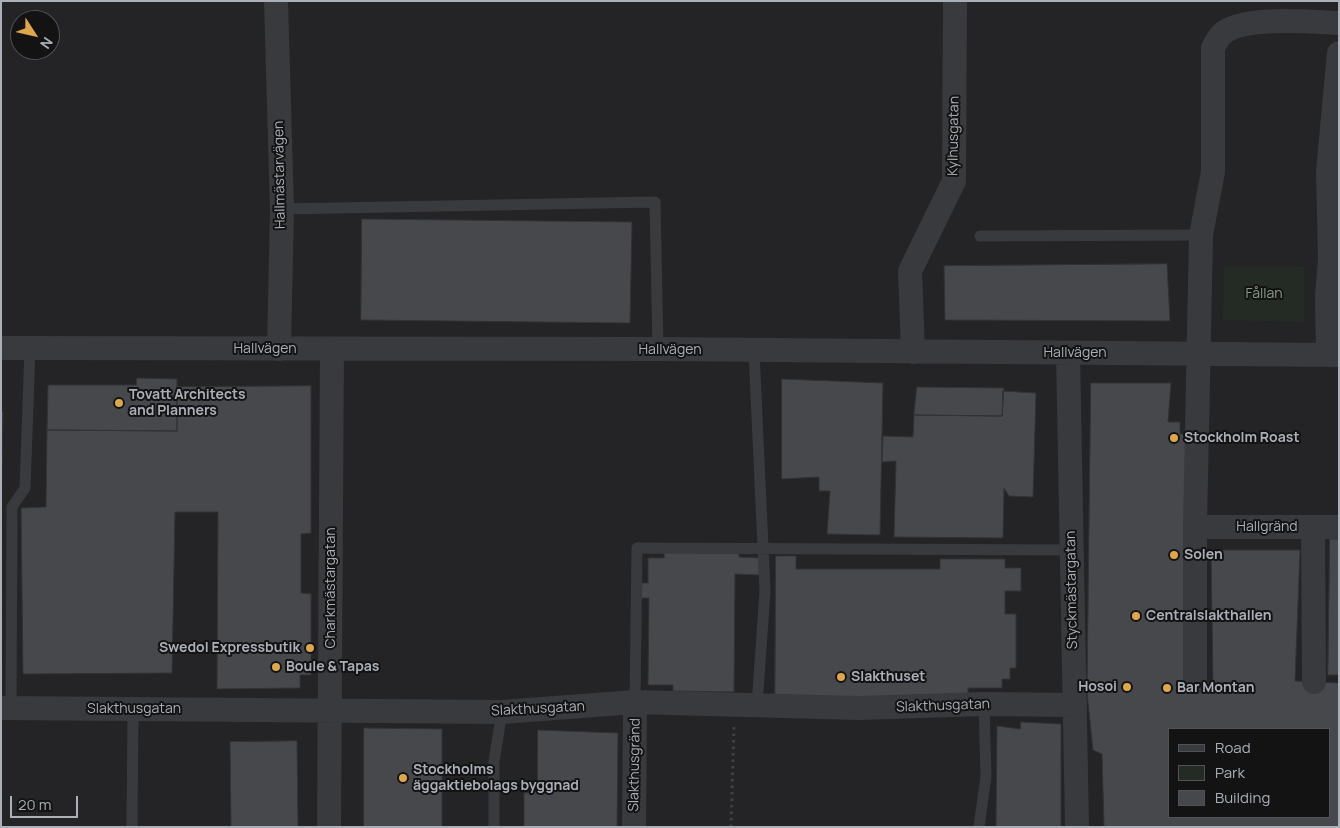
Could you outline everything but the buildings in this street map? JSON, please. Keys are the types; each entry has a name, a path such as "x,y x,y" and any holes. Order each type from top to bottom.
{"street":[{"name":"Hallmästarvägen","path":"276,1 282,209 279,350"},
{"name":"Kylhusgatan","path":"913,352 910,271 954,181 955,1"},
{"path":"1195,682 1195,526 1201,235 1213,172 1213,48 1222,34 1246,23 1300,21 1339,23"},
{"path":"1333,355 1327,296 1334,257 1328,171 1339,53"},
{"name":"Hallvägen","path":"1,348 279,350 658,349 1333,355"},
{"name":"Charkmästargatan","path":"329,827 332,710 332,350"},
{"name":"Styckmästargatan","path":"1068,352 1077,827"},
{"name":"Hallgränd","path":"1195,526 1339,527"},
{"path":"1312,527 1314,682"},
{"name":"Slakthusgatan","path":"6,708 502,712 635,702 859,708 984,704 1076,705"},
{"name":"Slakthusgränd","path":"634,827 635,702"}],"lane":[{"path":"282,209 656,202 658,349"},
{"path":"980,236 1201,235"},
{"path":"6,708 12,507 25,488 30,348"},
{"path":"746,706 765,591 754,351"},
{"path":"635,702 637,548 763,547 1072,550"},
{"path":"979,827 986,776 984,704"},
{"path":"132,827 133,709"},
{"path":"494,827 494,761 502,712"}],"path":[{"path":"731,827 746,706"}],"shaded area":[{"path":"1,1 1339,1 1339,827 1,827"}],"green space":[{"name":"Fållan","path":"1224,266 1304,267 1304,322 1223,320"}],"place":[{"name":"Tovatt Architects and Planners","path":"119,403"},
{"name":"Stockholm Roast","path":"1174,438"},
{"name":"Solen","path":"1174,555"},
{"name":"Centralslakthallen","path":"1136,616"},
{"name":"Swedol Expressbutik","path":"310,648"},
{"name":"Boule & Tapas","path":"276,667"},
{"name":"Slakthuset","path":"841,677"},
{"name":"Hosoi","path":"1127,687"},
{"name":"Bar Montan","path":"1167,688"},
{"name":"Stockholms äggaktiebolags byggnad","path":"403,778"}]}
